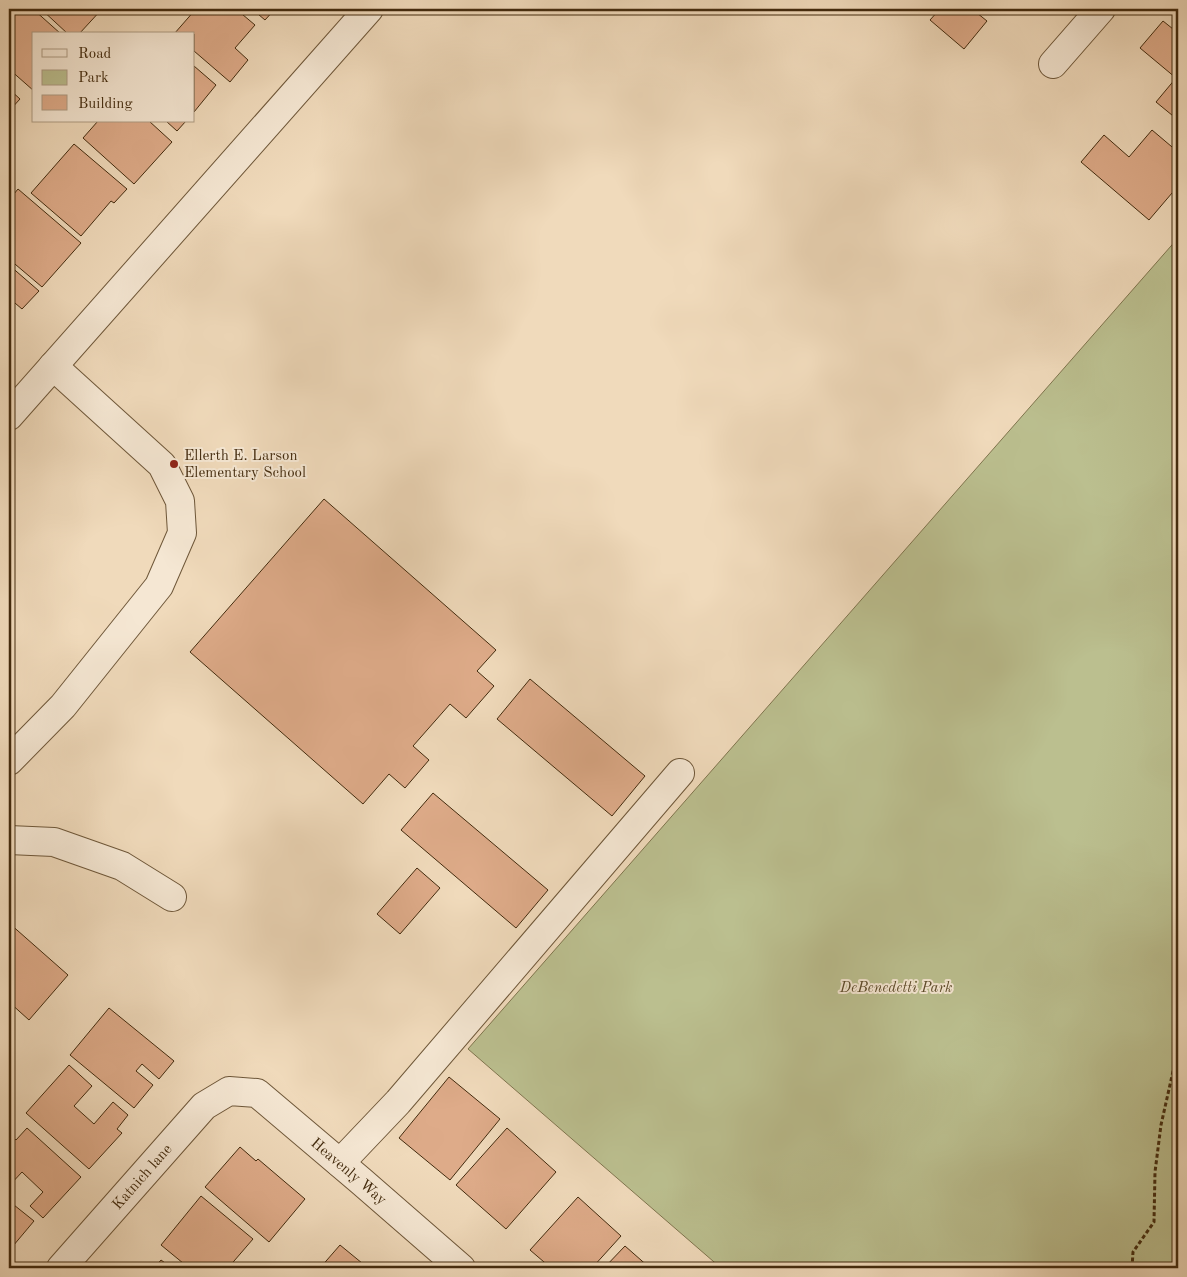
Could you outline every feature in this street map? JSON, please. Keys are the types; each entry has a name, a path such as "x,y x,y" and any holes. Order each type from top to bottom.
{"street":[{"path":"9,416 369,9"},
{"path":"1053,64 1101,9"},
{"path":"9,760 63,706 159,586 182,533 180,501 162,465 53,366"},
{"path":"340,1163 398,1102 680,774"},
{"path":"9,840 54,842 122,866 172,897"},
{"name":"Heavenly Way","path":"229,1091 258,1093 461,1268"},
{"name":"Katnich lane","path":"61,1268 204,1106 229,1091"}],"path":[{"path":"1132,1268 1133,1252 1154,1222 1155,1172 1161,1125 1178,1049"}],"green space":[{"name":"DeBenedetti Park","path":"1178,238 1178,1268 721,1268 468,1049"}],"building":[{"path":"9,9 33,9 59,32 32,32 32,89 9,69"},
{"path":"41,9 102,9 81,32 66,32"},
{"path":"236,9 255,25 235,48 248,60 230,82 195,52 195,32 176,32 195,10"},
{"path":"252,9 275,9 265,20"},
{"path":"937,9 972,9 987,21 964,49 930,20 939,10"},
{"path":"1163,21 1178,33 1178,120 1156,102 1176,78 1140,48"},
{"path":"195,67 216,85 195,111"},
{"path":"9,89 20,99 9,111"},
{"path":"97,122 150,122 172,142 134,184 83,138"},
{"path":"167,122 185,122 177,131"},
{"path":"1152,130 1178,152 1178,186 1149,220 1081,162 1104,135 1129,157"},
{"path":"74,144 127,189 114,203 111,201 81,236 31,193"},
{"path":"18,189 81,243 42,287 9,259 9,200"},
{"path":"9,265 39,291 22,309 9,298"},
{"path":"324,499 496,650 477,671 494,686 466,718 450,704 413,746 429,760 405,788 389,774 363,804 190,652"},
{"path":"530,679 645,776 612,816 497,719"},
{"path":"433,793 548,890 516,928 401,830"},
{"path":"417,868 440,888 400,934 377,914"},
{"path":"9,923 68,975 29,1020 9,1002"},
{"path":"109,1008 174,1061 159,1079 142,1064 136,1071 153,1085 134,1108 70,1055"},
{"path":"69,1065 92,1086 74,1106 94,1124 113,1102 128,1115 117,1129 122,1133 89,1169 26,1113"},
{"path":"449,1077 500,1119 450,1180 399,1138"},
{"path":"27,1128 81,1177 43,1218 30,1206 43,1192 22,1172 9,1186 9,1134 16,1140"},
{"path":"507,1128 556,1172 506,1229 456,1185"},
{"path":"240,1147 256,1161 258,1159 305,1199 269,1242 205,1187"},
{"path":"201,1196 253,1239 228,1268 189,1268 161,1245"},
{"path":"578,1197 621,1236 592,1268 551,1268 530,1250"},
{"path":"9,1201 34,1221 13,1246 9,1248"},
{"path":"340,1245 368,1268 320,1268"},
{"path":"625,1246 650,1268 604,1268"},
{"path":"161,1260 172,1268 154,1268"}],"place":[{"name":"Ellerth E. Larson Elementary School","path":"174,464"}]}
